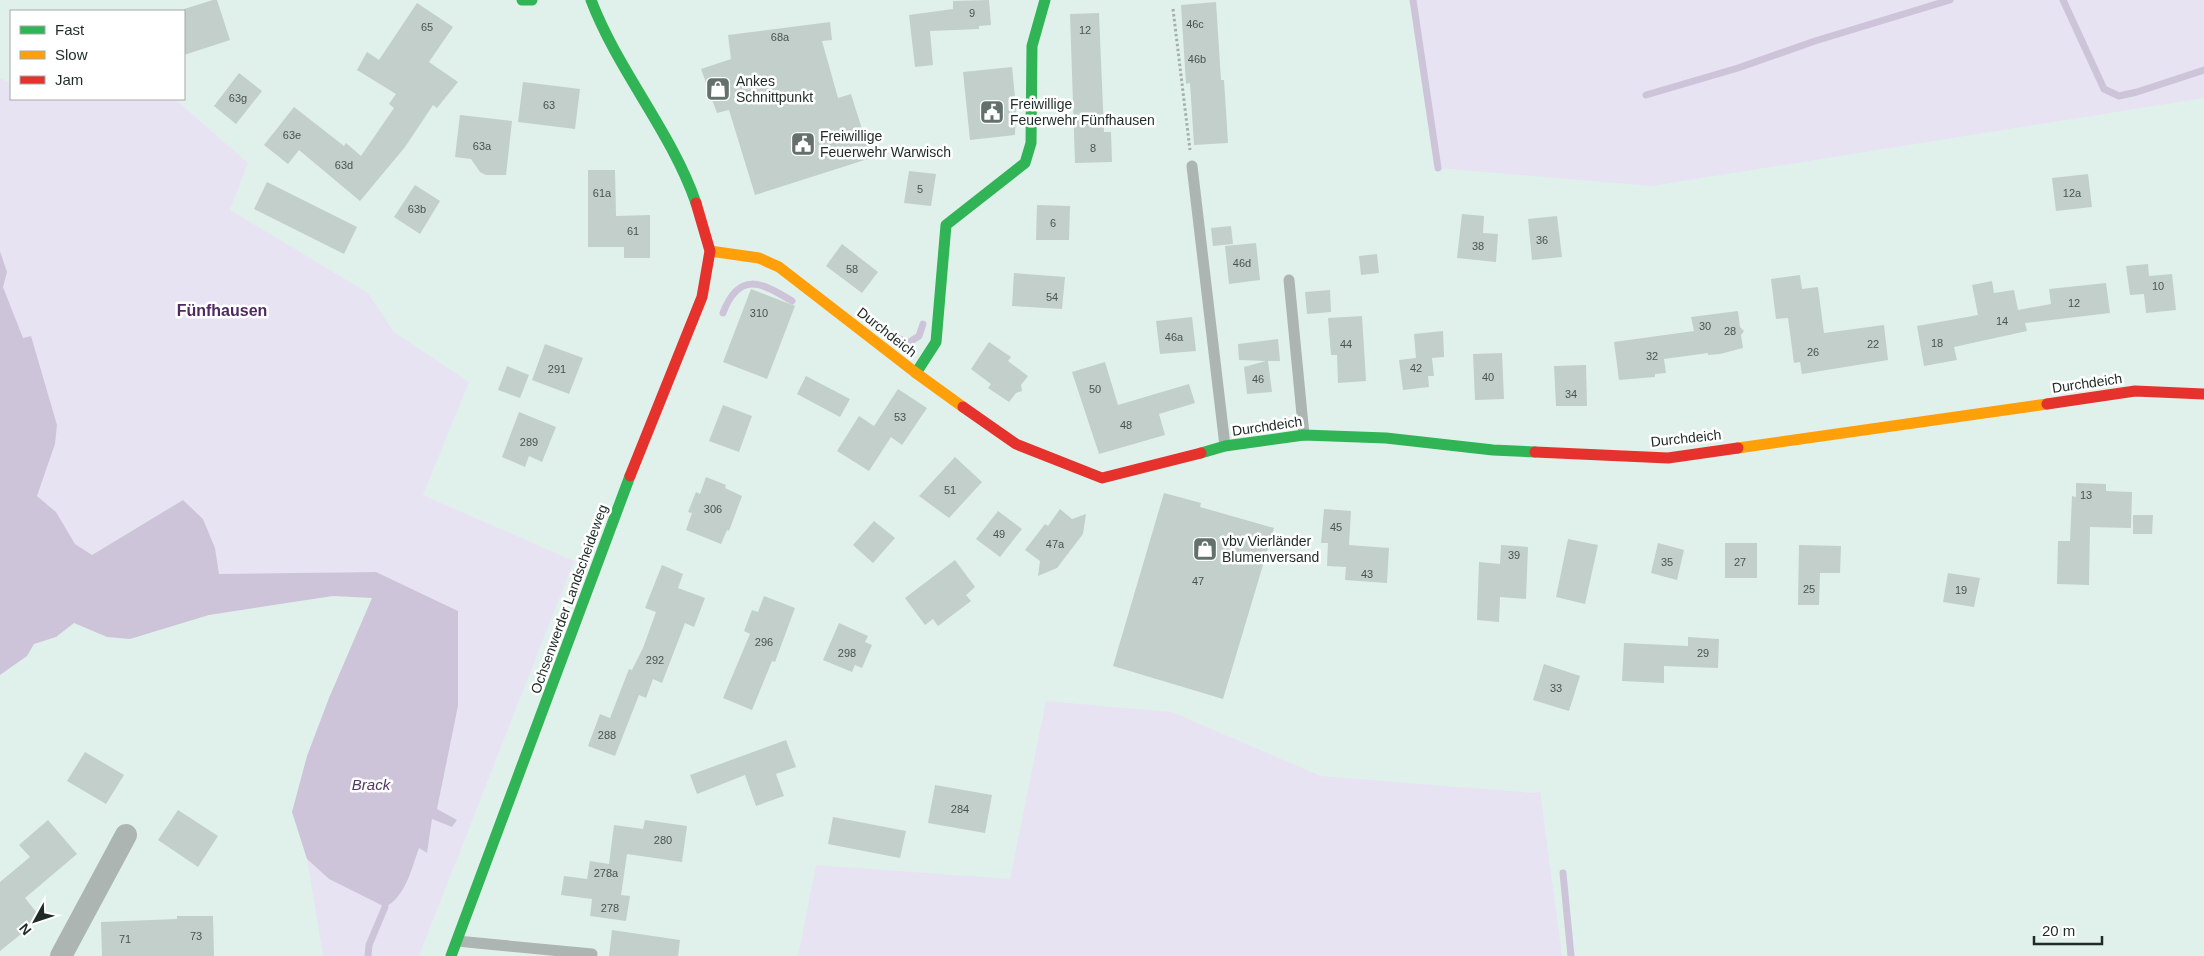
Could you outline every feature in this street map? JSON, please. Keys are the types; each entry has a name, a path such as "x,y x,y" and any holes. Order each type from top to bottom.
{"street":[{"path":"522,0 532,0"},
{"path":"591,0 600,24 682,169 701,212 710,251"},
{"path":"916,372 936,342 946,225 1025,163 1032,142 1032,46 1044,0"},
{"name":"Durchdeich","path":"710,251 760,258 779,267 916,372 1016,444 1102,478 1148,468 1225,446 1304,434 1386,438 1492,450 1668,458 2136,391 2204,394"},
{"name":"Ochsenwerder Landscheideweg","path":"451,956 634,465 672,376 702,297 710,251"},
{"path":"61,956 126,836"}],"lane":[{"path":"1192,166 1225,446"},
{"path":"1289,280 1304,434"},
{"path":"457,941 592,954"}],"path":[{"path":"1173,9 1192,166"}],"shaded area":[{"path":"1413,0 2204,0 2204,98 1652,186 1438,168"},
{"path":"0,78 10,83 10,100 176,100 248,163 230,210 368,293 394,332 469,382 423,495 574,561 419,956 323,956 307,859 329,879 385,907 398,897 411,873 419,847 427,853 432,819 452,827 457,820 437,809 458,706 376,572 218,574 215,548 203,519 183,500 92,555 75,544 56,512 37,496 55,444 30,336 23,339 3,287 7,272 0,250"},
{"path":"1046,701 1172,712 1321,776 1534,793 1540,791 1562,956 798,956 816,865 1010,879"}],"water":[{"name":"Brack","path":"0,251 7,272 3,287 23,338 31,336 57,425 55,444 37,496 56,512 75,544 92,555 183,500 203,519 215,548 219,574 376,572 458,611 458,706 437,809 457,820 452,827 432,819 427,853 419,848 407,882 392,903 385,907 329,879 307,859 292,812 307,756 329,698 372,598 333,596 209,615 130,639 107,637 74,623 56,637 34,644 27,656 0,675"}],"building":[{"path":"217,0 230,40 185,55 184,9"},
{"path":"989,0 991,25 979,26 979,29 930,31 933,65 915,67 909,15 953,9 953,1"},
{"path":"1216,2 1221,80 1224,80 1228,143 1194,145 1190,83 1186,84 1181,5"},
{"path":"417,3 453,27 429,62 458,82 437,108 433,105 405,147 360,201 299,150 288,164 264,145 294,107 344,146 346,143 361,156 394,108 389,104 396,94 357,70 367,52 379,60"},
{"path":"1099,13 1104,132 1111,132 1112,162 1075,163 1070,14"},
{"path":"830,22 832,40 822,41 838,98 851,94 871,158 755,195 729,110 717,113 701,69 731,59 728,35"},
{"name":"Freiwillige Feuerwehr Fünfhausen","path":"1012,67 1016,107 1015,135 970,140 963,72"},
{"path":"239,73 262,91 236,124 214,106"},
{"path":"523,82 580,89 575,129 518,122"},
{"path":"460,115 512,121 506,175 486,175 480,172 471,159 455,157"},
{"path":"588,170 615,170 616,216 650,215 650,258 624,258 624,247 588,247"},
{"path":"909,171 936,174 931,206 904,203"},
{"path":"2088,174 2092,207 2056,211 2052,178"},
{"path":"267,182 357,227 344,254 254,209"},
{"path":"415,185 440,201 420,234 394,217"},
{"path":"1037,205 1070,206 1069,240 1036,240"},
{"path":"1462,214 1484,216 1483,233 1498,234 1496,262 1457,258"},
{"path":"1557,216 1562,257 1532,260 1528,219"},
{"path":"1231,226 1233,244 1213,246 1211,228"},
{"path":"1256,243 1260,280 1229,284 1225,246"},
{"path":"842,244 878,272 862,293 826,266"},
{"path":"1377,254 1379,273 1361,275 1359,256"},
{"path":"2148,264 2149,276 2172,274 2176,310 2146,313 2144,294 2130,295 2126,266"},
{"path":"1014,273 1065,277 1062,309 1012,306"},
{"path":"1800,275 1802,289 1818,287 1824,333 1884,325 1888,360 1802,374 1800,362 1794,363 1788,318 1776,319 1771,279"},
{"path":"1992,281 1994,293 2014,290 2018,310 2051,304 2049,289 2106,283 2110,313 2025,323 2027,331 1954,347 1957,360 1924,366 1917,326 1978,315 1972,285"},
{"path":"751,289 795,306 767,379 723,362"},
{"path":"1330,290 1331,312 1307,314 1305,292"},
{"path":"1738,311 1740,327 1744,331 1741,335 1743,348 1720,354 1708,355 1708,353 1664,359 1666,373 1655,374 1655,377 1619,380 1614,342 1694,331 1691,317"},
{"path":"1362,316 1366,381 1338,383 1337,355 1331,355 1328,318"},
{"path":"1192,317 1196,351 1160,354 1156,321"},
{"path":"1443,331 1444,357 1432,358 1434,376 1428,376 1429,387 1403,390 1399,360 1416,358 1414,334"},
{"path":"1278,339 1280,361 1268,361 1272,392 1247,394 1244,367 1266,361 1239,360 1238,344"},
{"path":"989,342 1011,357 1008,361 1028,376 1021,385 1022,391 1016,393 1009,402 988,388 991,384 971,369"},
{"path":"545,344 583,358 569,394 532,380"},
{"path":"1502,353 1504,399 1475,400 1473,354"},
{"path":"1105,362 1118,405 1189,384 1195,403 1159,414 1165,435 1099,454 1072,372"},
{"path":"1586,365 1587,406 1556,406 1554,366"},
{"path":"507,366 529,375 520,398 498,390"},
{"path":"806,376 850,399 840,417 797,394"},
{"path":"898,389 927,408 902,445 891,437 869,471 837,451 859,416 874,426"},
{"path":"723,405 752,416 739,452 709,441"},
{"path":"519,412 556,427 542,462 529,456 525,467 502,457"},
{"path":"955,457 982,482 949,518 919,496"},
{"path":"706,477 726,485 725,488 742,496 729,531 727,530 721,544 686,530 692,513 688,512 696,492 700,494"},
{"path":"2076,483 2106,484 2106,491 2132,492 2131,528 2090,527 2089,585 2057,584 2058,541 2070,541 2072,496 2076,497"},
{"path":"1164,493 1201,503 1200,507 1274,528 1223,699 1113,666"},
{"path":"1060,509 1072,519 1086,514 1083,534 1057,568 1038,576 1040,561 1025,550 1045,524 1048,526"},
{"path":"1324,509 1351,511 1349,545 1389,548 1387,583 1345,580 1346,567 1327,566 1328,543 1321,543"},
{"path":"998,511 1022,529 1000,557 976,539"},
{"path":"2133,515 2153,515 2152,534 2133,534"},
{"path":"874,521 895,538 873,563 853,545"},
{"path":"1568,539 1598,545 1585,604 1556,597"},
{"path":"1658,543 1684,550 1677,580 1651,573"},
{"path":"1725,543 1757,543 1757,578 1725,578"},
{"path":"1501,545 1528,547 1526,599 1500,597 1499,622 1477,620 1479,562 1500,564"},
{"path":"1799,545 1841,546 1840,573 1820,573 1819,605 1798,605"},
{"path":"955,560 975,587 966,595 971,601 938,626 933,619 925,625 905,598"},
{"path":"662,565 683,574 678,588 705,598 694,627 685,623 662,683 653,679 646,698 639,695 615,756 588,746 600,714 610,718 629,669 632,670 643,648 656,612 645,608"},
{"path":"1948,573 1980,578 1974,607 1943,602"},
{"path":"764,596 795,608 775,662 772,661 752,710 723,698 750,634 744,631 752,610 758,612"},
{"path":"839,623 868,636 865,642 872,645 862,668 855,665 852,672 823,660"},
{"path":"1688,637 1719,639 1718,668 1664,666 1664,683 1622,681 1624,643 1688,646"},
{"path":"1544,664 1580,676 1569,711 1533,700"},
{"path":"786,740 796,767 776,774 784,796 756,806 745,775 697,794 690,775"},
{"path":"85,752 124,775 106,804 67,781"},
{"path":"935,785 992,795 985,833 928,823"},
{"path":"178,810 218,836 198,867 158,840"},
{"path":"833,817 906,831 900,858 828,844"},
{"path":"48,820 77,854 25,898 41,918 0,951 0,882 30,857 19,845"},
{"path":"645,820 687,826 682,862 627,854 621,895 630,896 626,921 590,916 592,899 561,895 564,876 587,879 590,861 609,864 614,825 643,829"},
{"path":"177,916 213,916 214,956 102,956 101,922 177,919"},
{"path":"612,930 680,940 678,956 609,956"}],"waterway":[{"path":"1413,0 1438,168"},
{"path":"1646,95 1738,68 1815,41 1950,0"},
{"path":"2063,0 2104,89 2119,96 2204,70"},
{"path":"723,313 736,291 752,284 761,285 792,301"},
{"path":"880,326 908,343 919,336 923,324"},
{"path":"1563,873 1571,956"},
{"path":"368,956 369,945 385,907"}],"traffic: fast":[{"path":"522,0 532,0"},
{"path":"591,0 615,52 673,151 696,203"},
{"path":"916,373 936,342 946,225 1025,163 1031,143 1032,46 1045,0"},
{"path":"1201,453 1225,446 1304,435 1386,438 1493,450 1535,452"},
{"path":"451,956 630,476"}],"traffic: slow":[{"path":"710,251 759,258 779,267 963,407"},
{"path":"1738,448 2047,404"}],"traffic: jam":[{"path":"630,476 702,297 710,251 696,203"},
{"path":"2047,404 2135,391 2204,394"},
{"path":"963,407 1016,444 1102,478 1201,453"},
{"path":"1535,452 1668,458 1738,448"}],"place":[{"name":"Ankes Schnittpunkt","path":"718,89"},
{"name":"Freiwillige Feuerwehr Fünfhausen","path":"992,112"},
{"name":"Freiwillige Feuerwehr Warwisch","path":"803,144"},
{"name":"vbv Vierländer Blumenversand","path":"1205,549"}],"district":[{"name":"Fünfhausen","path":"222,310"}]}
